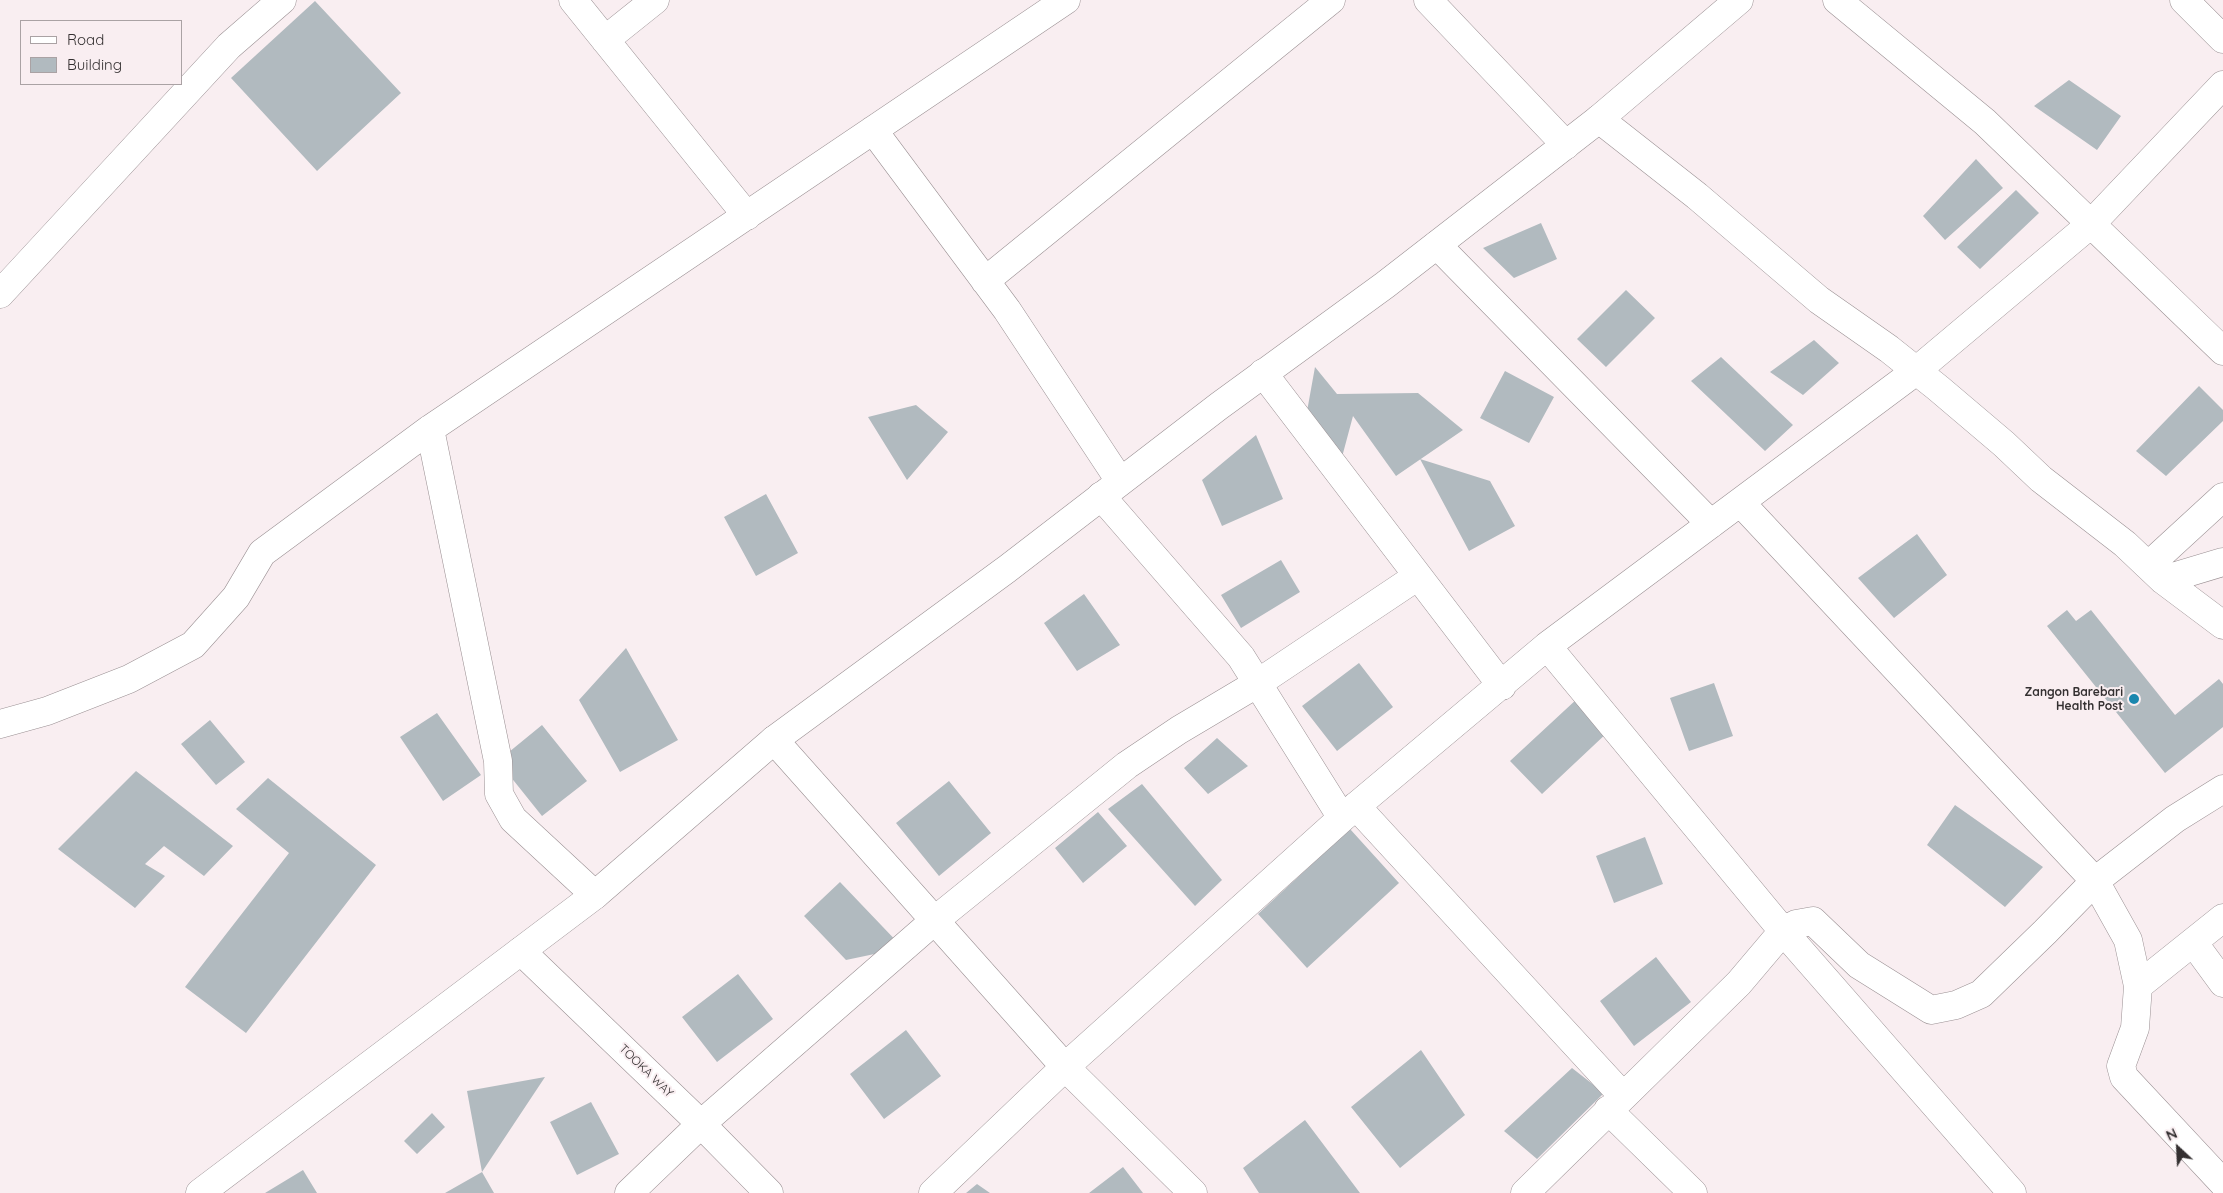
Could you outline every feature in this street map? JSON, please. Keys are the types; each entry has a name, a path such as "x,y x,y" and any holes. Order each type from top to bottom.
{"street":[{"path":"0,294 229,46 282,0"},
{"path":"573,0 747,216"},
{"path":"605,40 655,0"},
{"path":"0,724 47,711 129,679 193,645 236,597 262,553 430,430 1066,0"},
{"path":"984,280 1332,0"},
{"path":"1428,0 1566,145"},
{"path":"200,1193 595,895 774,740 1007,568 1263,374 1386,286 1599,119 1739,0"},
{"path":"1837,0 1985,122 2223,351"},
{"path":"2184,0 2223,39"},
{"path":"933,1193 1065,1067 1349,812 1502,686 1547,646 1916,371 2091,224 2223,85"},
{"path":"1599,119 1697,196 1819,300 1889,349 2004,444 2041,479 2223,625"},
{"path":"873,130 1007,310 1111,488 1241,657 1349,812 1616,1103 1693,1193"},
{"path":"1437,246 1711,524"},
{"path":"1263,374 1502,686"},
{"path":"430,430 498,760 499,794 513,819 595,895"},
{"path":"2156,572 2223,497"},
{"path":"1740,502 2094,881 2128,940 2138,986 2135,1028 2121,1066 2124,1078 2223,1183"},
{"path":"2156,572 2223,562"},
{"path":"629,1193 701,1124 934,921 1128,765 1179,730 1258,683 1418,576"},
{"path":"1547,646 1783,931 2012,1193"},
{"path":"774,740 1065,1067 1193,1193"},
{"path":"1525,1193 1739,983 1783,931 1796,924 1813,921 1859,965 1931,1010 1956,1005 1981,994 2094,881 2175,819 2223,789"},
{"path":"2138,986 2223,918"},
{"path":"2193,942 2223,983"},
{"name":"TOOKA WAY","path":"521,951 701,1124 769,1193"}],"building":[{"path":"315,1 401,93 317,171 231,78"},
{"path":"2069,80 2121,116 2097,150 2034,106"},
{"path":"1976,159 2003,188 1945,240 1923,216"},
{"path":"2016,190 2039,213 1980,269 1957,247"},
{"path":"1541,223 1557,259 1514,278 1483,248"},
{"path":"1626,290 1655,318 1606,367 1577,339"},
{"path":"1814,340 1839,363 1803,395 1770,372"},
{"path":"1721,357 1793,425 1765,451 1691,381"},
{"path":"1315,367 1337,394 1418,393 1463,430 1396,476 1353,416 1338,472 1304,428"},
{"path":"1505,371 1554,397 1529,443 1480,418"},
{"path":"2199,386 2223,410 2223,421 2166,476 2136,451"},
{"path":"916,405 948,432 907,480 868,417"},
{"path":"1256,435 1283,499 1222,526 1202,480"},
{"path":"1420,459 1490,481 1515,526 1469,551"},
{"path":"766,494 798,553 756,576 724,517"},
{"path":"1917,534 1947,575 1894,618 1858,578"},
{"path":"1281,560 1300,592 1241,628 1221,595"},
{"path":"1084,594 1120,645 1077,671 1044,623"},
{"name":"Zangon Barebari Health Post","path":"2067,610 2076,621 2091,610 2175,715 2219,679 2223,684 2223,727 2165,773 2047,626"},
{"path":"626,648 678,740 620,772 579,700"},
{"path":"1359,663 1393,707 1337,751 1302,706"},
{"path":"1714,683 1733,736 1689,751 1670,698"},
{"path":"1578,698 1609,731 1542,794 1510,761"},
{"path":"437,713 481,775 443,801 400,737"},
{"path":"210,720 245,762 216,785 181,744"},
{"path":"542,725 587,781 542,816 498,761"},
{"path":"1217,738 1248,766 1208,794 1184,768"},
{"path":"136,771 233,846 204,876 164,846 145,864 165,876 135,908 58,849"},
{"path":"268,778 376,865 246,1033 185,987 289,853 236,809"},
{"path":"949,781 991,833 939,876 896,823"},
{"path":"1142,784 1222,880 1195,906 1108,809"},
{"path":"1955,805 2043,867 2005,907 1927,845"},
{"path":"1098,812 1127,846 1083,883 1055,848"},
{"path":"1350,829 1399,883 1307,968 1258,914"},
{"path":"1645,837 1663,884 1614,903 1596,856"},
{"path":"840,882 903,948 846,960 804,916"},
{"path":"1656,957 1691,1002 1634,1046 1600,1001"},
{"path":"738,974 773,1019 717,1062 682,1017"},
{"path":"906,1030 941,1076 884,1119 850,1074"},
{"path":"1421,1050 1465,1115 1400,1168 1351,1107"},
{"path":"1572,1068 1604,1093 1537,1159 1504,1131"},
{"path":"545,1077 482,1172 467,1091"},
{"path":"591,1102 619,1154 577,1175 550,1122"},
{"path":"432,1113 445,1127 417,1154 404,1141"},
{"path":"1305,1120 1360,1193 1259,1193 1243,1168"},
{"path":"1123,1167 1143,1193 1089,1193"},
{"path":"303,1170 317,1193 265,1193"},
{"path":"482,1172 494,1193 445,1193"},
{"path":"977,1184 990,1193 966,1193"}],"place":[{"name":"Zangon Barebari Health Post","path":"2134,699"}]}
